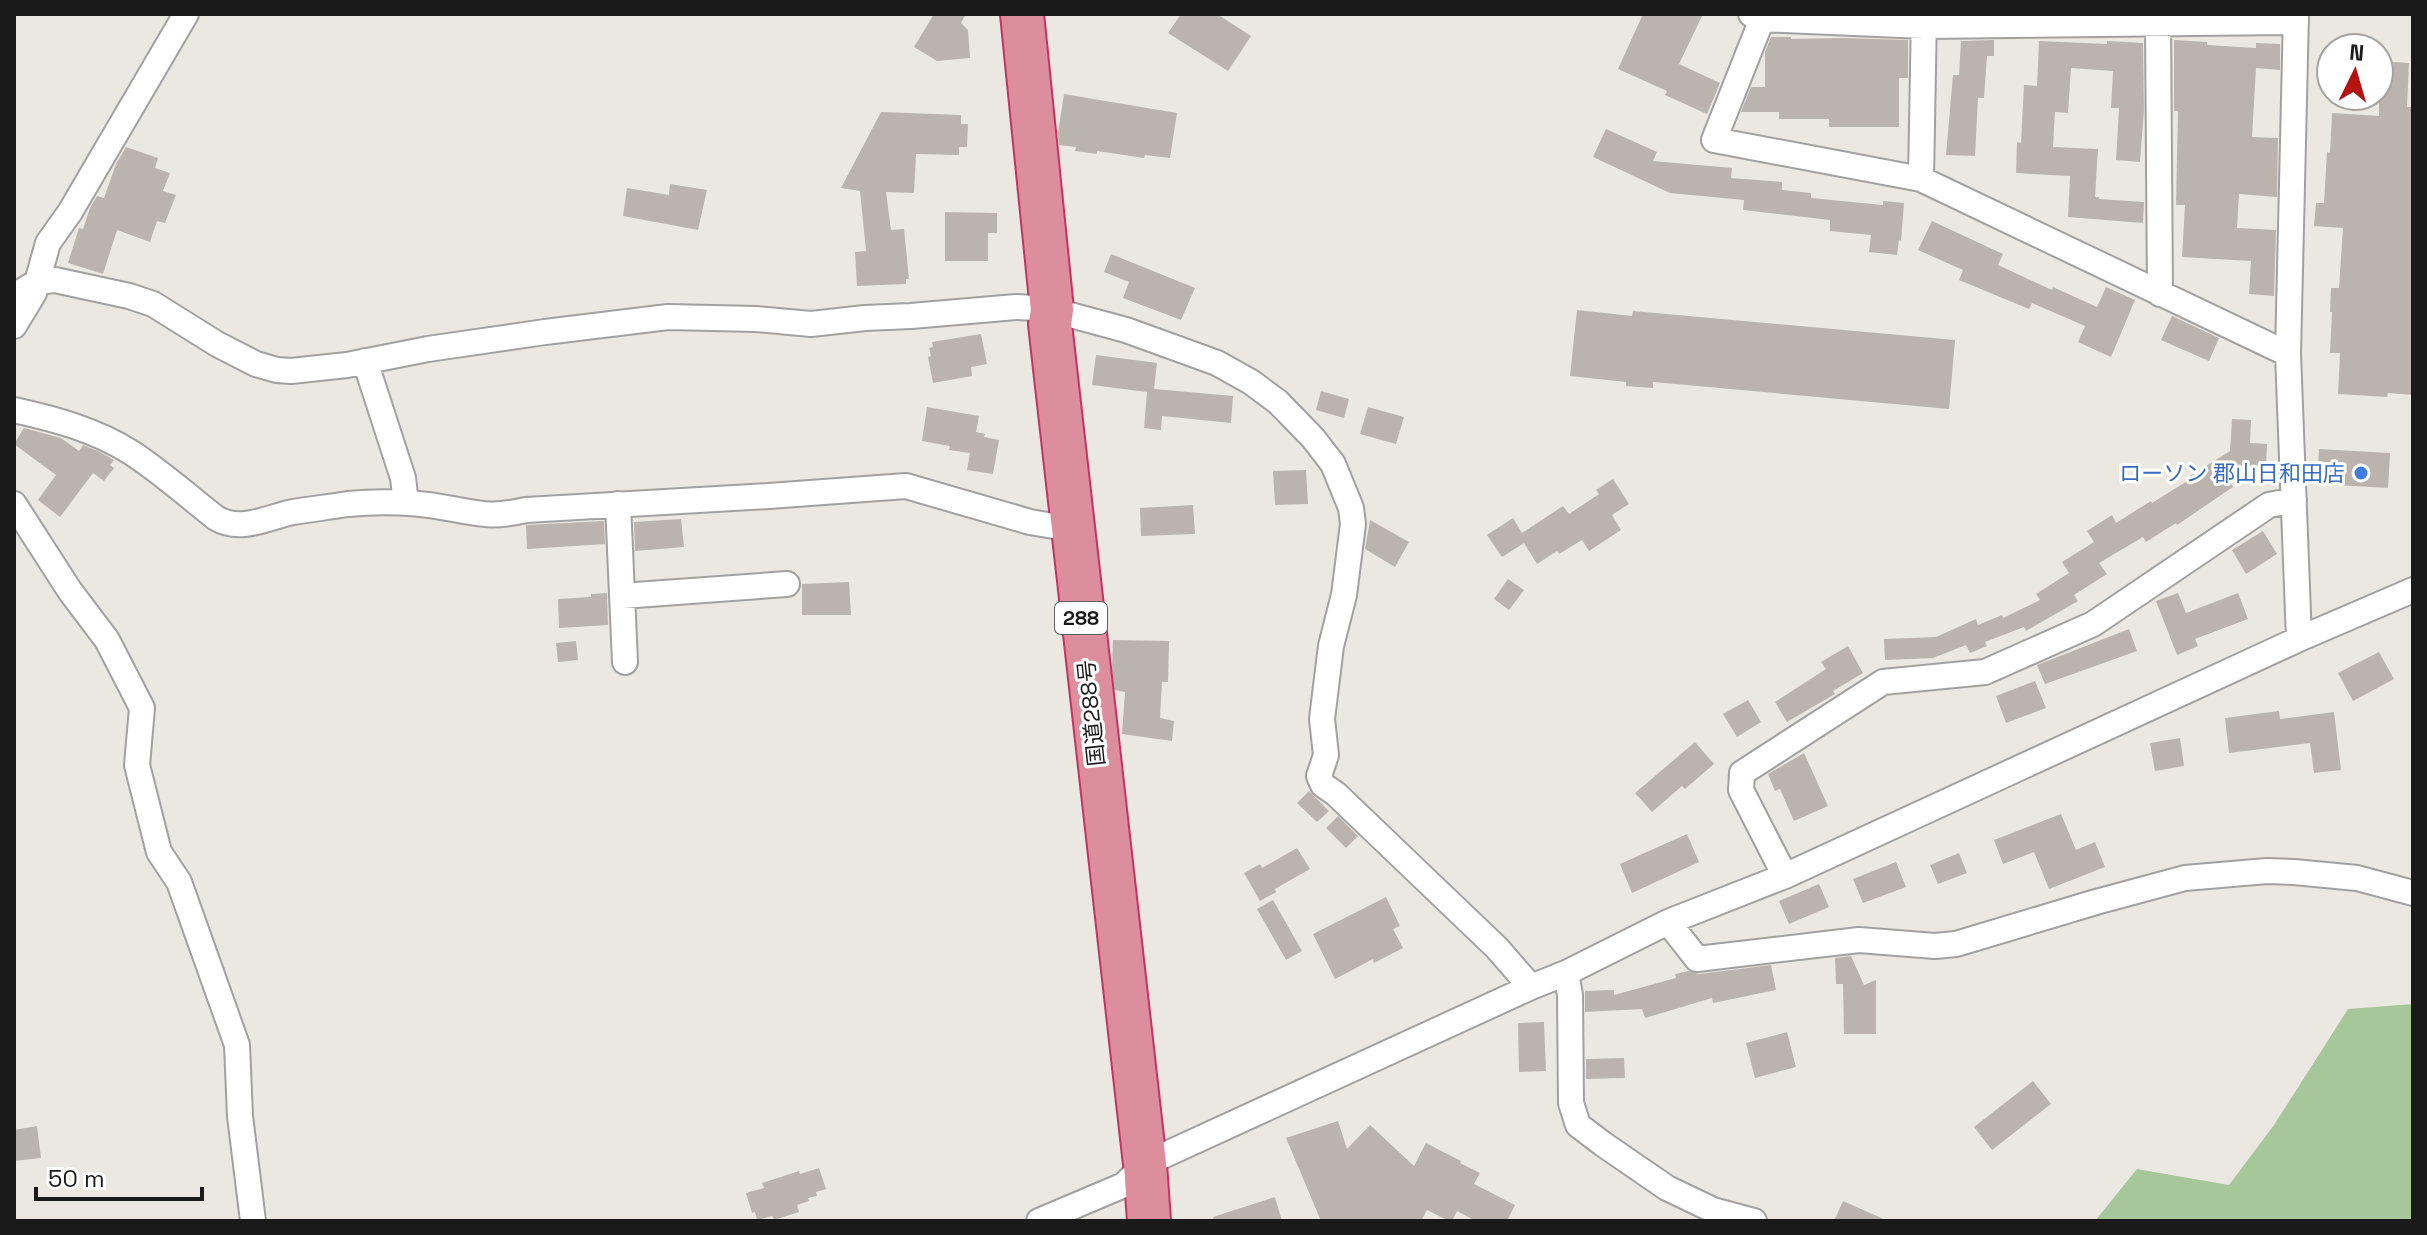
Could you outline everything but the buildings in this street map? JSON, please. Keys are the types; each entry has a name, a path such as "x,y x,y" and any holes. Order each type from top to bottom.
{"highway":[{"name":"国道288号","path":"1006,14 1044,309"},
{"name":"国道288号","path":"1022,14 1102,983 1132,1190 1149,1221"}],"street":[{"path":"14,326 34,293 48,243 70,212 186,14"},
{"path":"2288,354 1921,179 1714,140 1756,16 2158,24 2296,18 2288,354 2299,639"},
{"path":"1921,179 1924,20"},
{"path":"2158,24 2160,294"},
{"path":"14,296 37,282 55,280 129,296 153,304 256,364 277,370 305,370 442,347 668,317 811,324 1016,307 1044,309 1126,330 1217,363 1278,402 1313,438 1333,464 1351,508 1353,524 1344,595 1331,646 1322,719 1326,755 1319,776 1323,785 1497,948 1531,987"},
{"path":"365,361 403,478 406,503"},
{"path":"14,410 74,426 113,442 141,459 224,523 243,525 293,512 349,504 406,503 491,516 526,510 906,486 1030,522 1066,529"},
{"path":"1785,876 1741,790 1742,773 1883,682 1985,672 2093,624 2269,505 2294,500"},
{"path":"14,504 70,591 107,640 142,708 137,765 159,852 179,882 237,1045 240,1116 253,1221"},
{"path":"618,504 625,662"},
{"path":"622,596 787,584"},
{"path":"1039,1221 1132,1190 1531,987 1668,922 1785,876 2299,639 2413,590"},
{"path":"1668,922 1697,959 1859,940 1935,946 1956,944 2170,882 2221,875 2267,871 2331,874 2413,893"},
{"path":"1566,973 1570,995 1571,1103 1578,1125 1667,1188 1713,1210 1754,1221"}],"green space":[{"path":"2413,1004 2413,1221 2095,1221 2137,1169 2229,1185 2274,1125 2348,1009"}],"place":[{"name":"ローソン 郡山日和田店","path":"2361,473"}]}
